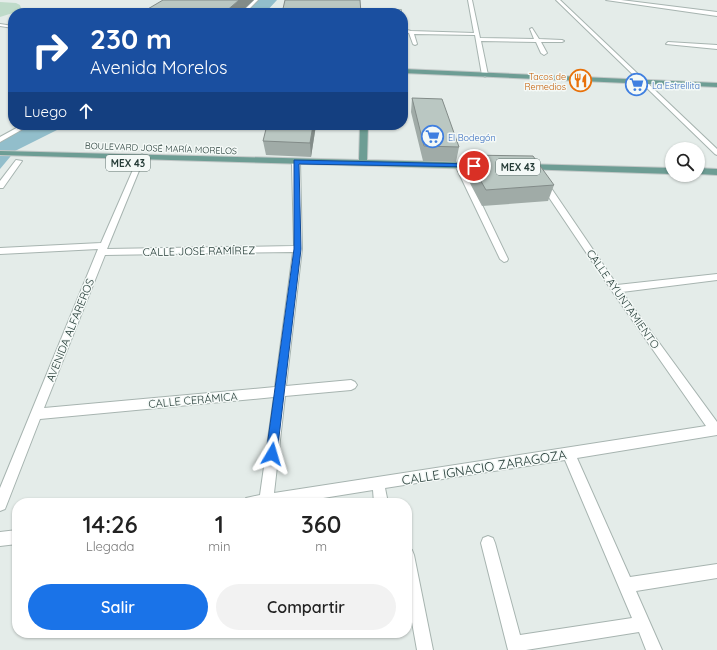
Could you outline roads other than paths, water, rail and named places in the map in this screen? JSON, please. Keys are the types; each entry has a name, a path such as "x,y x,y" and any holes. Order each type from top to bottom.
{"main road":[{"path":"408,71 717,85"},
{"path":"363,163 364,130"},
{"name":"BOULEVARD JOSÉ MARÍA MORELOS","path":"0,153 15,158"},
{"name":"BOULEVARD JOSÉ MARÍA MORELOS","path":"0,160 15,158 226,163 244,161 296,162"},
{"name":"MEX 43","path":"296,162 489,166"},
{"name":"MEX 43","path":"518,167 665,171"},
{"path":"705,171 717,172"}],"street":[{"path":"248,8 256,0"},
{"path":"470,0 485,75"},
{"path":"558,0 717,152"},
{"path":"610,0 717,14"},
{"path":"532,29 544,53"},
{"path":"408,32 562,41"},
{"path":"411,32 415,44"},
{"path":"668,43 717,47"},
{"path":"0,140 18,130"},
{"path":"0,186 15,158"},
{"name":"AVENIDA ALFAREROS","path":"0,504 35,414 141,160"},
{"path":"266,498 298,249 296,162"},
{"path":"459,165 504,259"},
{"name":"CALLE AYUNTAMIENTO","path":"533,167 615,289 716,430"},
{"name":"CALLE JOSÉ RAMÍREZ","path":"0,251 103,249 298,249"},
{"path":"615,289 717,277"},
{"name":"CALLE CERÁMICA","path":"35,414 351,385"},
{"name":"CALLE IGNACIO ZARAGOZA","path":"286,498 716,430"},
{"path":"569,454 654,650"},
{"path":"378,484 380,498"},
{"path":"0,539 12,538"},
{"path":"488,544 515,647 643,624"},
{"path":"627,585 717,571"},
{"path":"412,581 425,650"}],"water":[{"path":"257,0 277,0 270,8 249,8"},
{"path":"20,130 57,130 15,151 0,169 0,142"}],"place":[{"name":"Tacos de Remedios","path":"581,81"},
{"name":"La Estrellita","path":"637,85"},
{"name":"El Bodegón","path":"432,137"}]}
